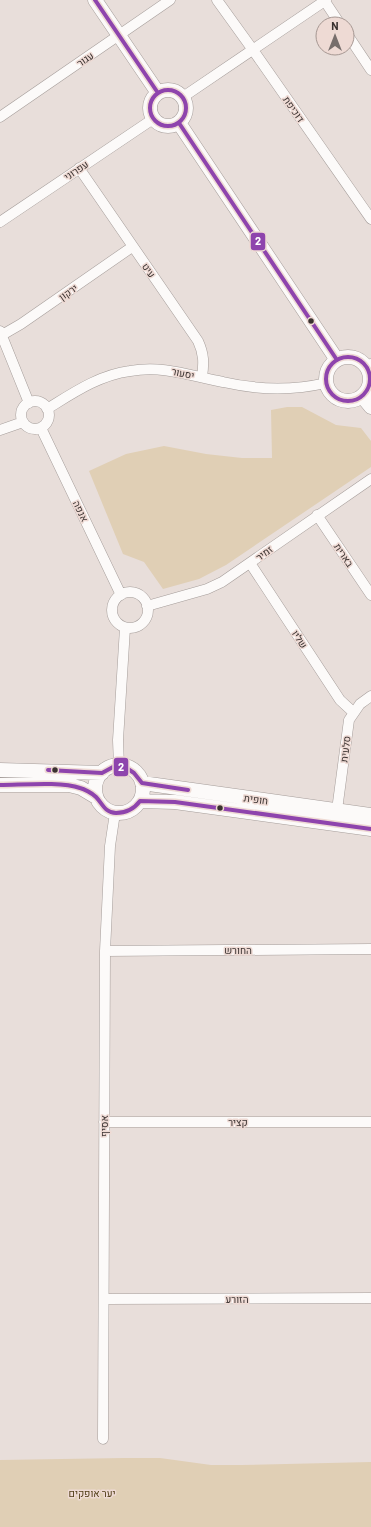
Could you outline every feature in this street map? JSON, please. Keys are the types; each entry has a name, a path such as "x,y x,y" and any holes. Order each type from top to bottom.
{"main road":[{"path":"95,0 158,93"},
{"path":"163,91 174,91 183,97 186,108 183,119 179,123 165,126 153,119 151,113 151,102 158,93 163,91"},
{"path":"179,123 337,360"},
{"path":"347,357 353,358 369,366 370,382 362,396 352,401 341,400 331,394 326,383 326,372 337,360 347,357"},
{"path":"362,396 371,407"},
{"path":"0,785 69,785 81,788 96,797 103,807 115,813 129,811 135,807 140,801 143,789 142,783 133,770 126,767 119,766 106,769 96,784 96,797"},
{"path":"0,770 102,773"},
{"name":"חופית","path":"142,783 371,815"},
{"name":"חופית","path":"140,801 176,802 371,829"}],"street":[{"name":"עגור","path":"0,117 170,0"},
{"name":"דוכיפת","path":"217,0 371,219"},
{"path":"183,97 325,0 335,16"},
{"path":"355,46 371,70"},
{"name":"עפרוני","path":"0,222 153,119"},
{"name":"עיט","path":"80,168 132,246 198,340 204,361 202,377"},
{"name":"ירקון","path":"1,333 22,324 132,246"},
{"path":"1,333 29,403"},
{"name":"יסעור","path":"48,409 83,387 107,376 129,371 149,369 168,369 224,382 275,390 298,389 326,383"},
{"path":"29,403 42,403 48,409 49,416 47,423 41,428 33,429 23,422 23,409 29,403"},
{"path":"0,430 23,422"},
{"name":"אנפה","path":"41,428 121,595"},
{"name":"זמיר","path":"147,606 206,589 222,582 371,479"},
{"name":"בארית","path":"317,515 371,595"},
{"name":"שליו","path":"250,563 340,700 353,712"},
{"path":"126,593 137,594 145,601 147,606 147,616 141,625 125,628 115,621 112,609 113,604 121,595 126,593"},
{"path":"119,766 118,740 125,628"},
{"name":"סלעית","path":"337,810 349,720 353,712 360,704 371,696"},
{"name":"אסיף","path":"103,1439 105,951 110,846 115,813"},
{"name":"החורש","path":"105,951 371,949"},
{"name":"קציר","path":"104,1122 371,1122"},
{"name":"הזורע","path":"104,1299 371,1298"}],"green space":[{"path":"287,407 302,407 336,425 361,428 371,441 371,467 226,565 199,579 163,589 144,562 123,554 89,471 126,454 164,446 206,454 242,458 272,458 271,410"},
{"name":"יער אופקים","path":"160,1458 211,1465 371,1462 371,1527 0,1527 0,1460"}],"transit line":[{"name":"2","path":"95,0 158,93"},
{"name":"2","path":"172,90 181,95 185,101 186,108 185,115 181,121 172,126 164,126 155,121 151,115 150,104 155,95 161,91 172,90"},
{"name":"2","path":"179,123 337,360"},
{"name":"2","path":"344,357 352,357 364,363 370,375 370,379 370,383 364,395 352,401 344,401 332,395 326,383 326,375 332,363 344,357"},
{"name":"2","path":"48,770 102,773 113,767 125,767 134,773 142,783 188,790"},
{"name":"2","path":"0,785 52,784 72,786 84,789 92,794 106,810 112,813 127,811 133,808 140,801 175,802 371,829"}]}
